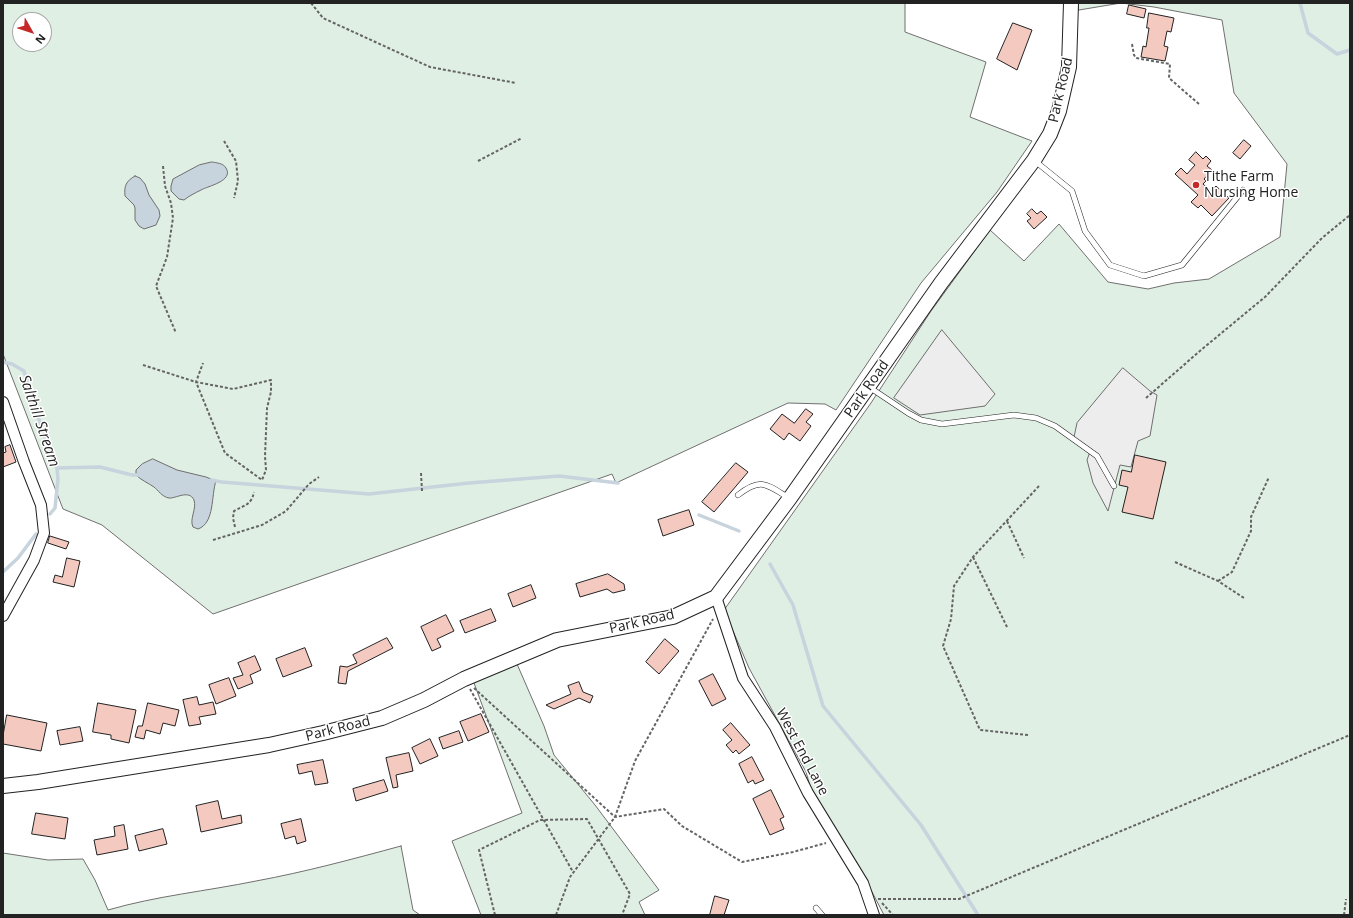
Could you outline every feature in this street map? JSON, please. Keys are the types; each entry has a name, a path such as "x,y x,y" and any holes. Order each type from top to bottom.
{"main road":[{"name":"Park Road","path":"3,786 38,782 262,746 323,733 382,718 424,700 464,679 557,640 673,617 717,602 941,283 1034,160 1050,134 1059,110 1069,67 1071,3"}],"street":[{"path":"3,402 41,505 44,533 34,560 3,616"},
{"name":"West End Lane","path":"717,602 743,678 775,727 808,793 873,899 874,915"}],"lane":[{"path":"1034,160 1072,191 1085,231 1110,265 1144,276 1182,265 1243,190"},
{"path":"869,387 908,414 921,420 942,424 1014,415 1036,418 1054,426 1097,456 1114,486"},
{"path":"738,496 749,486 759,483 772,487 790,498"},
{"path":"816,908 822,915"}],"path":[{"path":"311,3 323,18 430,67 516,83"},
{"path":"1132,44 1136,58 1170,64 1168,78 1199,104"},
{"path":"478,161 522,138"},
{"path":"224,141 236,161 238,181 234,198"},
{"path":"163,166 165,186 171,203 173,218 168,256 156,286 176,334"},
{"path":"1146,398 1265,297 1322,238 1350,215"},
{"path":"143,365 196,382 233,389 271,380 271,392 267,408 266,470 262,480 225,453 196,382 203,363"},
{"path":"421,474 422,491"},
{"path":"213,540 262,524 286,511 309,484 319,477"},
{"path":"1218,581 1232,572 1251,531 1251,517 1269,477"},
{"path":"1028,734 980,730 943,646 951,619 954,586 973,557 1040,486"},
{"path":"235,527 233,518 234,511 252,500 254,492"},
{"path":"1007,521 1024,558"},
{"path":"973,557 1007,627"},
{"path":"1175,562 1218,581 1244,598"},
{"path":"556,915 573,872 615,817 635,761 717,602"},
{"path":"464,679 615,817"},
{"path":"464,679 573,872"},
{"path":"873,899 959,899 1350,735"},
{"path":"615,817 664,808 682,826 742,862 793,852 837,840"},
{"path":"495,915 479,850 540,820 587,819 630,894 622,915"},
{"path":"873,899 893,915"},
{"path":"1344,915 1346,900"}],"green space":[{"path":"3,3 905,3 905,32 986,62 970,117 1032,141 997,192 921,283 836,410 825,404 788,403 616,483 612,474 213,614 102,525 63,509 3,354"},
{"path":"1078,3 1121,3 1079,10"},
{"path":"1121,3 1350,3 1350,915 884,915 857,863 812,793 806,772 749,668 724,610 871,403 931,311 990,230 1024,261 1059,224 1108,282 1148,289 1174,283 1209,279 1280,237 1287,164 1234,93 1222,20 1154,7"},
{"path":"517,664 544,726 554,755 595,805 659,890 639,902 645,915 481,915 452,841 522,813 474,683"},
{"path":"401,846 413,910 420,915 3,915 3,853 48,860 83,859 95,880 108,910 163,897 238,885 293,874"}],"shaded area":[{"path":"212,162 225,166 228,173 223,180 204,188 184,200 179,199 171,191 173,179 199,165"},
{"path":"135,176 140,178 145,184 149,195 159,210 160,216 156,225 144,229 139,226 135,220 134,205 125,196 126,184"},
{"path":"942,330 995,394 985,406 920,415 894,398"},
{"path":"1123,368 1150,391 1157,395 1150,436 1138,441 1131,467 1120,465 1108,511 1093,483 1087,460 1091,449 1074,437 1077,423"},
{"path":"153,459 177,470 216,481 210,515 203,526 198,529 193,527 192,521 195,503 192,497 189,495 182,495 169,498 162,495 154,487 136,475 136,470 142,464"}],"building":[{"path":"1129,5 1146,9 1144,18 1127,14"},
{"path":"1149,13 1174,18 1171,32 1167,31 1164,46 1168,47 1165,61 1141,57 1143,46 1146,47 1149,28 1147,28"},
{"path":"1013,23 1032,30 1017,70 997,59"},
{"path":"1244,140 1251,146 1240,159 1233,153"},
{"name":"Tithe Farm Nursing Home","path":"1196,152 1203,159 1206,156 1211,161 1207,166 1212,170 1204,179 1206,181 1203,184 1211,191 1216,186 1229,198 1212,216 1201,205 1198,208 1191,202 1198,195 1175,174 1181,168 1187,174 1195,165 1189,160"},
{"path":"1032,209 1037,214 1041,211 1047,217 1034,229 1027,221 1031,218 1027,214"},
{"path":"806,409 813,414 806,422 811,426 800,441 789,433 784,440 770,429 782,414 794,423"},
{"path":"10,445 16,462 3,467 3,453 6,452 5,447"},
{"path":"1135,455 1166,462 1153,519 1122,512 1128,487 1119,485 1122,470 1131,472"},
{"path":"736,463 748,472 714,512 702,502"},
{"path":"689,510 694,525 663,536 658,520"},
{"path":"50,536 69,542 66,549 48,543"},
{"path":"67,558 80,561 74,587 53,582 55,575 62,577"},
{"path":"608,574 624,584 625,590 613,593 607,589 580,597 576,584"},
{"path":"531,585 536,598 513,607 508,594"},
{"path":"491,609 496,621 465,633 460,621"},
{"path":"446,615 454,631 437,639 441,647 432,651 421,627"},
{"path":"387,638 393,648 348,671 346,684 338,683 340,666 347,667 357,663 353,655"},
{"path":"665,639 679,651 659,674 646,662"},
{"path":"305,648 312,666 283,677 276,659"},
{"path":"255,656 261,670 250,675 253,683 238,689 233,678 243,675 238,663"},
{"path":"713,674 726,699 712,706 699,681"},
{"path":"229,678 236,696 216,704 209,685"},
{"path":"579,682 583,692 593,696 590,703 579,698 554,709 546,705 571,694 568,686"},
{"path":"197,697 199,705 213,702 216,714 199,717 201,724 189,726 183,700"},
{"path":"98,703 136,710 129,743 111,739 111,735 93,732"},
{"path":"148,703 179,710 175,726 163,723 160,734 146,730 144,739 135,737 138,726 142,726"},
{"path":"481,714 489,732 468,741 460,722"},
{"path":"7,715 47,723 41,751 3,744"},
{"path":"731,723 750,745 739,754 736,750 733,753 726,745 732,740 723,730"},
{"path":"80,727 83,741 60,745 57,731"},
{"path":"459,731 463,742 443,749 439,738"},
{"path":"430,739 438,756 420,764 412,748"},
{"path":"409,753 413,771 396,775 398,787 393,788 386,758"},
{"path":"752,757 764,780 755,784 753,780 748,783 739,764"},
{"path":"323,760 328,783 315,785 312,771 299,774 297,765"},
{"path":"384,780 388,791 356,801 353,789"},
{"path":"771,790 784,817 780,819 784,829 770,835 753,799"},
{"path":"218,801 222,819 241,815 242,823 201,832 196,806"},
{"path":"36,813 68,818 65,839 32,834"},
{"path":"301,819 306,841 297,844 295,836 285,839 281,824"},
{"path":"124,825 128,849 97,855 94,840 115,836 114,827"},
{"path":"163,829 167,844 139,851 135,836"},
{"path":"715,896 729,900 724,915 710,915"}],"waterway":[{"path":"1300,3 1308,33 1337,54 1350,50"},
{"name":"Salthill Stream","path":"3,362 12,364 24,371 46,443 57,468 58,479 55,508 50,514"},
{"path":"57,468 100,467 132,475 140,475"},
{"path":"211,480 369,494 469,483 559,476 618,483"},
{"path":"699,515 739,531"},
{"name":"Salthill Stream","path":"3,572 18,558 36,534"},
{"path":"770,564 793,605 823,706 921,825 978,915"}],"place":[{"name":"Tithe Farm Nursing Home","path":"1196,185"}]}
